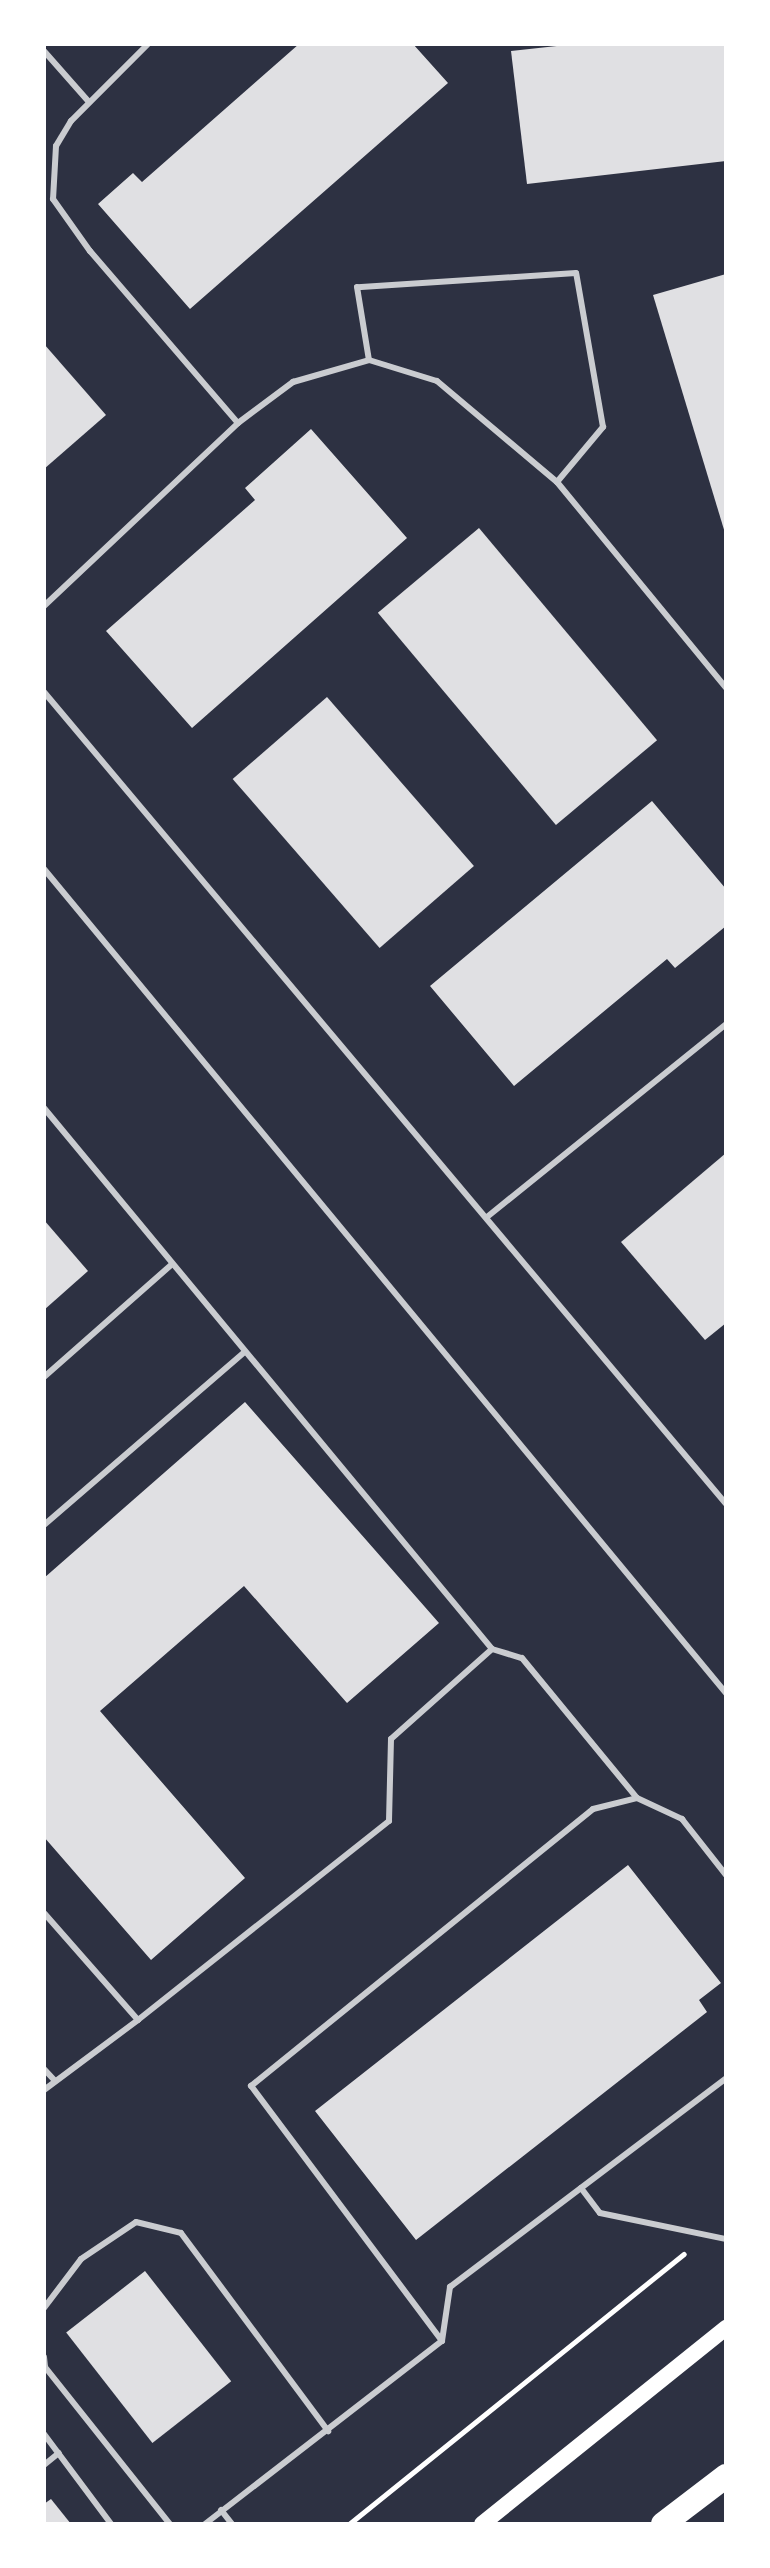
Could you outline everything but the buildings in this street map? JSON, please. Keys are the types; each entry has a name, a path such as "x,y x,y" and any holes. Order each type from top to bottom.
{"highway":[{"path":"663,2524 726,2476"}],"main road":[{"path":"482,2524 726,2328"}],"lane":[{"path":"148,44 89,102 56,146 53,199 90,251 238,423"},
{"path":"44,51 89,102"},
{"path":"369,360 357,287 576,273 603,427 557,482"},
{"path":"44,606 238,423 293,382 369,360 437,381 557,482 726,688"},
{"path":"44,692 726,1504"},
{"path":"44,869 726,1693"},
{"path":"487,1217 726,1024"},
{"path":"44,1108 243,1353 492,1649 522,1658 637,1798 682,1819 726,1875"},
{"path":"44,1377 171,1265"},
{"path":"44,1525 243,1353"},
{"path":"44,2090 138,2020 389,1821 391,1739 492,1649"},
{"path":"442,2341 251,2086 593,1809 637,1798"},
{"path":"44,1913 138,2020"},
{"path":"44,2069 55,2081"},
{"path":"205,2524 442,2341 450,2287 726,2078"},
{"path":"581,2188 600,2213 726,2239"},
{"path":"44,2308 81,2259 136,2222 181,2233 328,2431"},
{"path":"44,2357 45,2367 170,2524"},
{"path":"44,2434 111,2524"},
{"path":"44,2465 59,2453"},
{"path":"221,2510 232,2524"}],"path":[{"path":"349,2524 685,2253"}]}
